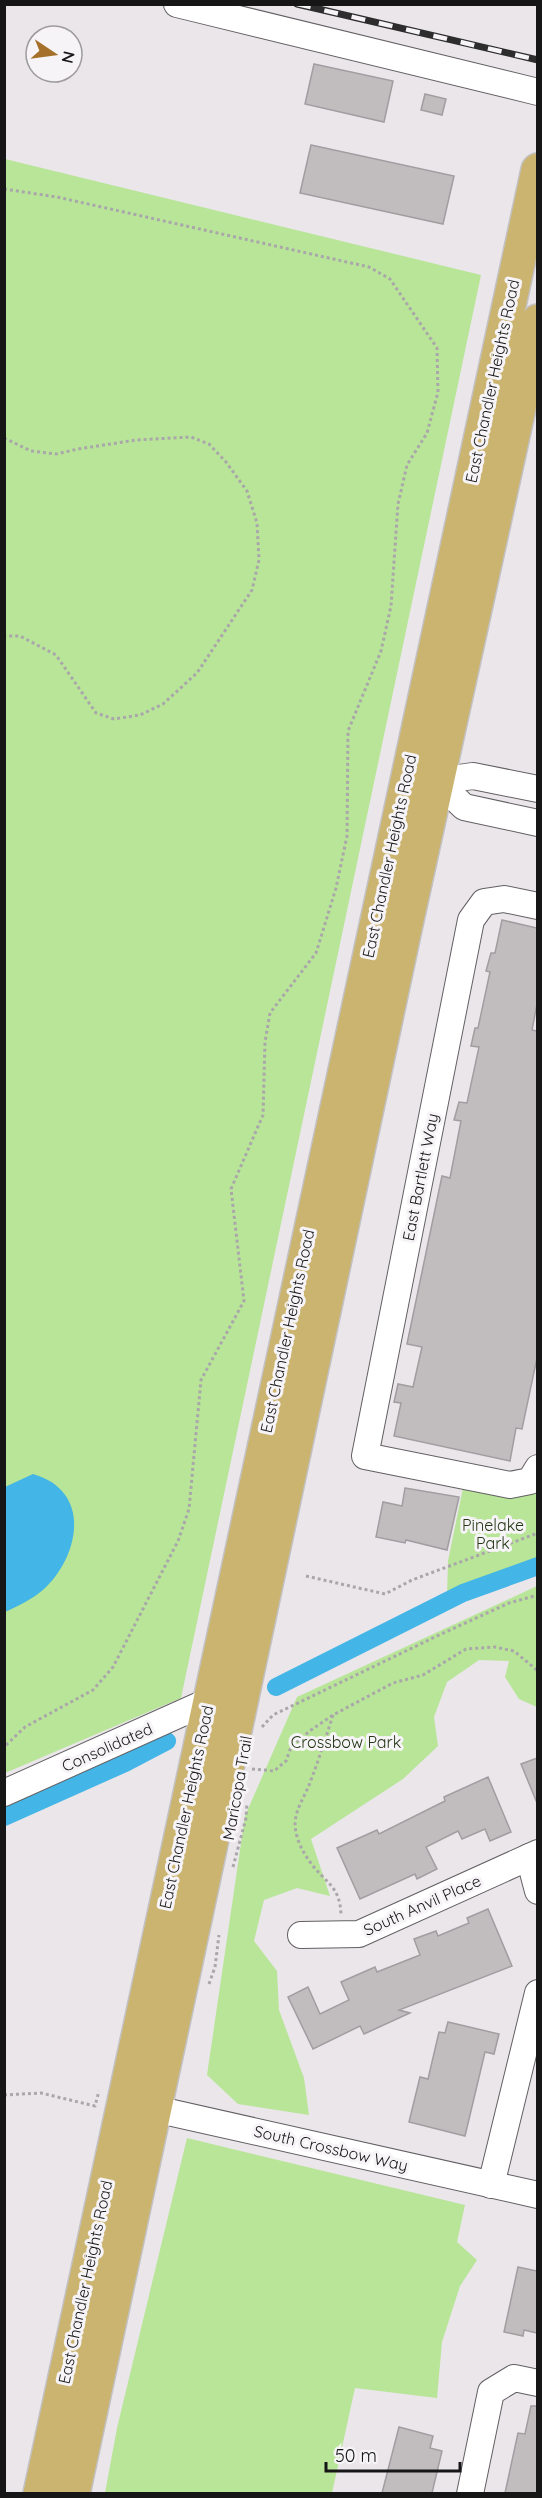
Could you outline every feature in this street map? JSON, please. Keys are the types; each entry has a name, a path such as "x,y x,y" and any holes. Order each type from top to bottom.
{"main road":[{"name":"East Chandler Heights Road","path":"73,2493 217,1820 248,1744 246,1682 422,778 537,170"},
{"name":"East Chandler Heights Road","path":"40,2493 112,2095 185,1814 209,1701 422,778 537,321"},
{"path":"209,1701 246,1682"},
{"path":"199,1750 248,1744"},
{"path":"185,1814 217,1820"}],"street":[{"path":"177,4 537,92"},
{"path":"422,778 473,776 537,789"},
{"path":"422,778 464,807 537,823"},
{"name":"East Bartlett Way","path":"534,1474 510,1485 365,1456 471,920 484,902 504,899 537,906"},
{"name":"Consolidated","path":"4,1793 209,1701"},
{"path":"533,1855 537,1891"},
{"name":"South Anvil Place","path":"301,1935 359,1934 533,1855"},
{"path":"491,2185 537,1993"},
{"name":"South Crossbow Way","path":"112,2095 156,2109 537,2195"},
{"path":"470,2493 491,2392 514,2378 537,2383"}],"path":[{"path":"4,189 57,197 369,267 390,279 437,348 438,392 427,433 407,465 398,504 391,606 381,651 348,731 347,836 336,888 316,953 270,1013 265,1042 264,1115 231,1190 244,1300 201,1380 189,1509 178,1541 113,1666 93,1690 26,1726 4,1747"},
{"path":"4,438 31,451 56,454 78,448 136,440 191,437 209,444 226,462 247,491 257,523 259,560 252,590 197,673 163,704 140,715 114,719 96,714 56,655 20,636 4,636"},
{"path":"306,1576 385,1594 432,1571 537,1533"},
{"name":"Maricopa Trail","path":"249,1779 248,1744 266,1720 273,1715 509,1603 537,1595"},
{"path":"250,1768 274,1772 286,1761 291,1747 333,1715 393,1683 423,1675 465,1649 495,1647 514,1651 537,1671"},
{"path":"333,1715 311,1782 299,1806 295,1824 300,1845 310,1863 336,1890 340,1902 341,1935"},
{"name":"Maricopa Trail","path":"230,1874 246,1818 247,1800"},
{"path":"208,1986 215,1967 219,1929"},
{"path":"4,2095 41,2093 95,2106 112,2095"}],"green space":[{"path":"5,159 481,275 181,1698 5,1773"},
{"name":"Pinelake Park","path":"463,1488 510,1497 528,1493 537,1488 537,1563 492,1576 447,1596 448,1561"},
{"name":"Crossbow Park","path":"537,1586 537,1707 519,1699 505,1677 509,1661 479,1660 447,1682 434,1717 438,1746 403,1779 311,1839 330,1896 297,1888 264,1900 254,1941 277,1971 279,2010 304,2078 309,2115 238,2104 207,2075 245,1816 297,1697"},
{"path":"187,2138 465,2205 457,2242 477,2260 460,2286 442,2342 437,2398 355,2388 332,2493 105,2493 117,2428"}],"water":[{"path":"33,1474 52,1482 65,1494 72,1509 74,1525 72,1542 66,1559 44,1589 5,1612 5,1487"}],"building":[{"path":"314,64 393,81 384,122 305,104"},
{"path":"425,94 446,99 442,115 421,110"},
{"path":"311,145 454,176 443,224 300,193"},
{"path":"502,920 537,928 537,1004 532,1030 537,1031 537,1358 522,1429 516,1428 510,1461 394,1436 401,1403 394,1402 398,1384 413,1387 422,1347 407,1344 442,1176 450,1178 461,1121 454,1120 459,1102 467,1103 479,1047 471,1046 475,1028 478,1028 490,972 486,971 491,953 495,953"},
{"path":"405,1488 459,1497 447,1550 406,1540 405,1543 376,1537 383,1502 402,1506"},
{"path":"537,1758 537,1803 521,1764"},
{"path":"488,1777 511,1832 490,1841 485,1829 462,1839 458,1831 426,1847 437,1869 417,1879 415,1874 360,1899 337,1848 377,1830 379,1834 445,1801 444,1797"},
{"path":"488,1909 512,1966 399,2010 410,2013 364,2034 360,2026 313,2049 288,1997 308,1987 320,2014 349,2000 341,1982 375,1967 377,1972 420,1955 414,1939 436,1931 438,1936 469,1923 467,1918"},
{"path":"448,2022 499,2034 494,2054 485,2052 465,2136 409,2122 420,2077 428,2079 439,2032 445,2033"},
{"path":"518,2267 537,2271 537,2333 524,2330 523,2336 504,2332"},
{"path":"531,2406 537,2406 537,2493 505,2493 518,2433 525,2434"},
{"path":"399,2427 433,2436 430,2448 442,2451 432,2493 382,2493"}],"waterway":[{"path":"276,1687 463,1593 538,1566"},
{"path":"4,1817 125,1763 167,1741"}],"railway":[{"path":"297,4 538,60"}]}
